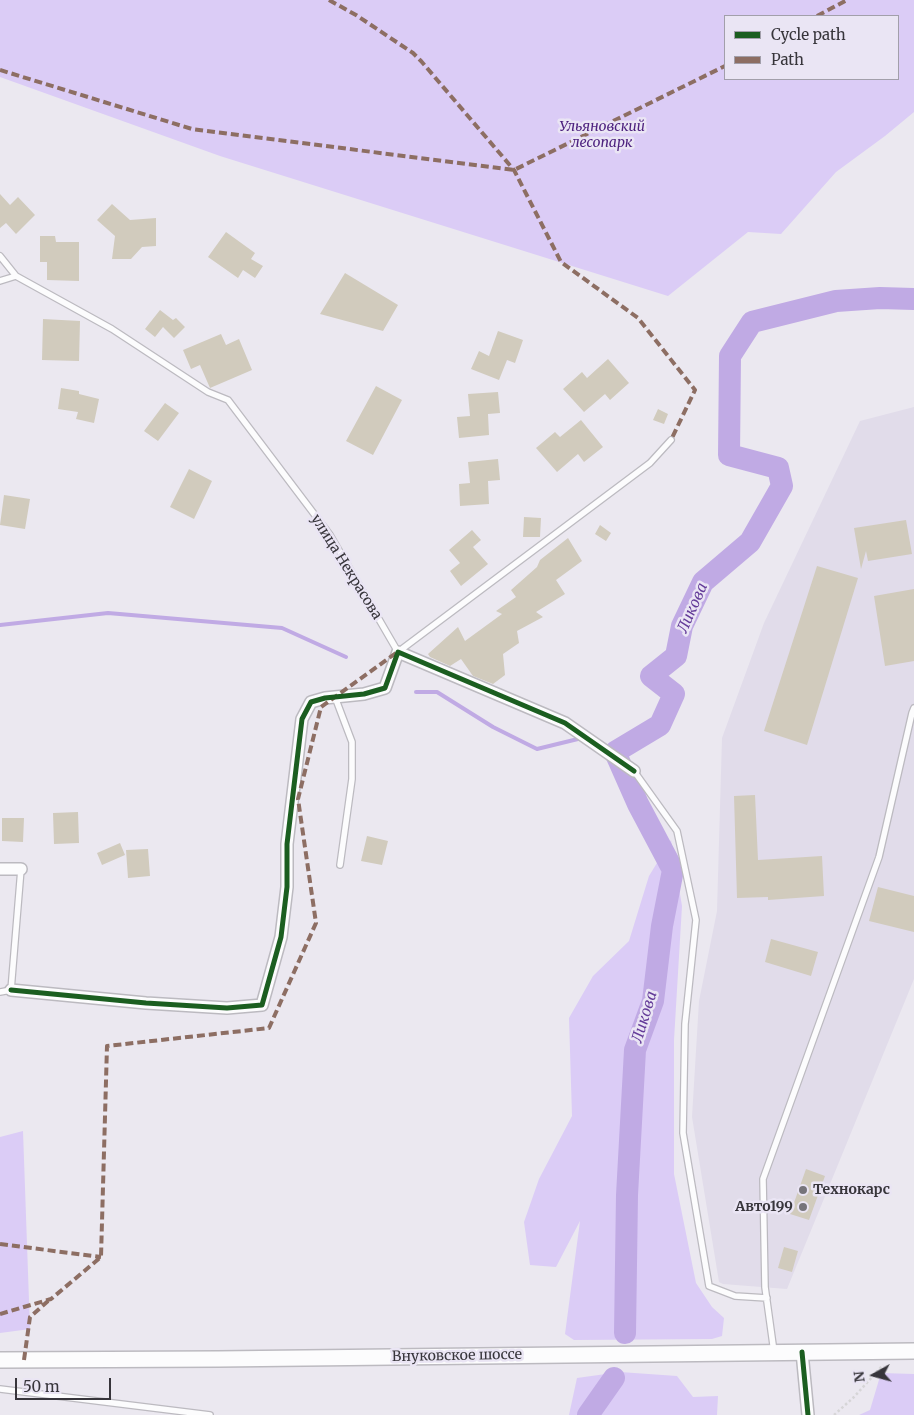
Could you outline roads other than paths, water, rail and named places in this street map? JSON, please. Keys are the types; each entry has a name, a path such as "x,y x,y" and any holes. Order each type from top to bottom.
{"main road":[{"name":"Внуковское шоссе","path":"0,1360 208,1360 914,1351"}],"street":[{"path":"5,991 227,1008 262,1005 281,937 286,887 287,844 302,719 311,702 364,694 385,688 398,652 565,723 634,771"},
{"path":"0,869 21,870"},
{"path":"802,1352 808,1415"}],"lane":[{"name":"улица Некрасова","path":"0,256 16,276 112,328 208,392 228,400 330,534 398,652"},
{"path":"0,281 16,276"},
{"path":"398,652 650,463 671,440"},
{"path":"335,697 352,742 352,779 340,865"},
{"path":"774,1352 766,1298 763,1179 879,858 914,708"},
{"path":"634,771 677,831 696,920 685,1024 683,1133 709,1286 735,1296 766,1298"},
{"path":"5,991 21,870"},
{"path":"0,1389 210,1415"}],"waterway":[{"name":"Ликова","path":"625,1333 627,1195 635,1050 653,1001 662,926 673,870 638,804 615,752 660,725 674,694 651,676 676,656 682,626 703,582 750,542 782,486 778,468 729,455 730,356 752,322 836,301 880,298 914,299"},
{"path":"0,625 108,613 282,628 346,657"},
{"path":"416,692 437,692 493,727 537,749 582,738"},
{"name":"Ликова","path":"588,1415 614,1378"}],"place":[{"name":"Технокарс","path":"803,1190"},
{"name":"Авто199","path":"803,1207"}],"park label":[{"name":"Ульяновский лесопарк","path":"602,136"}]}
